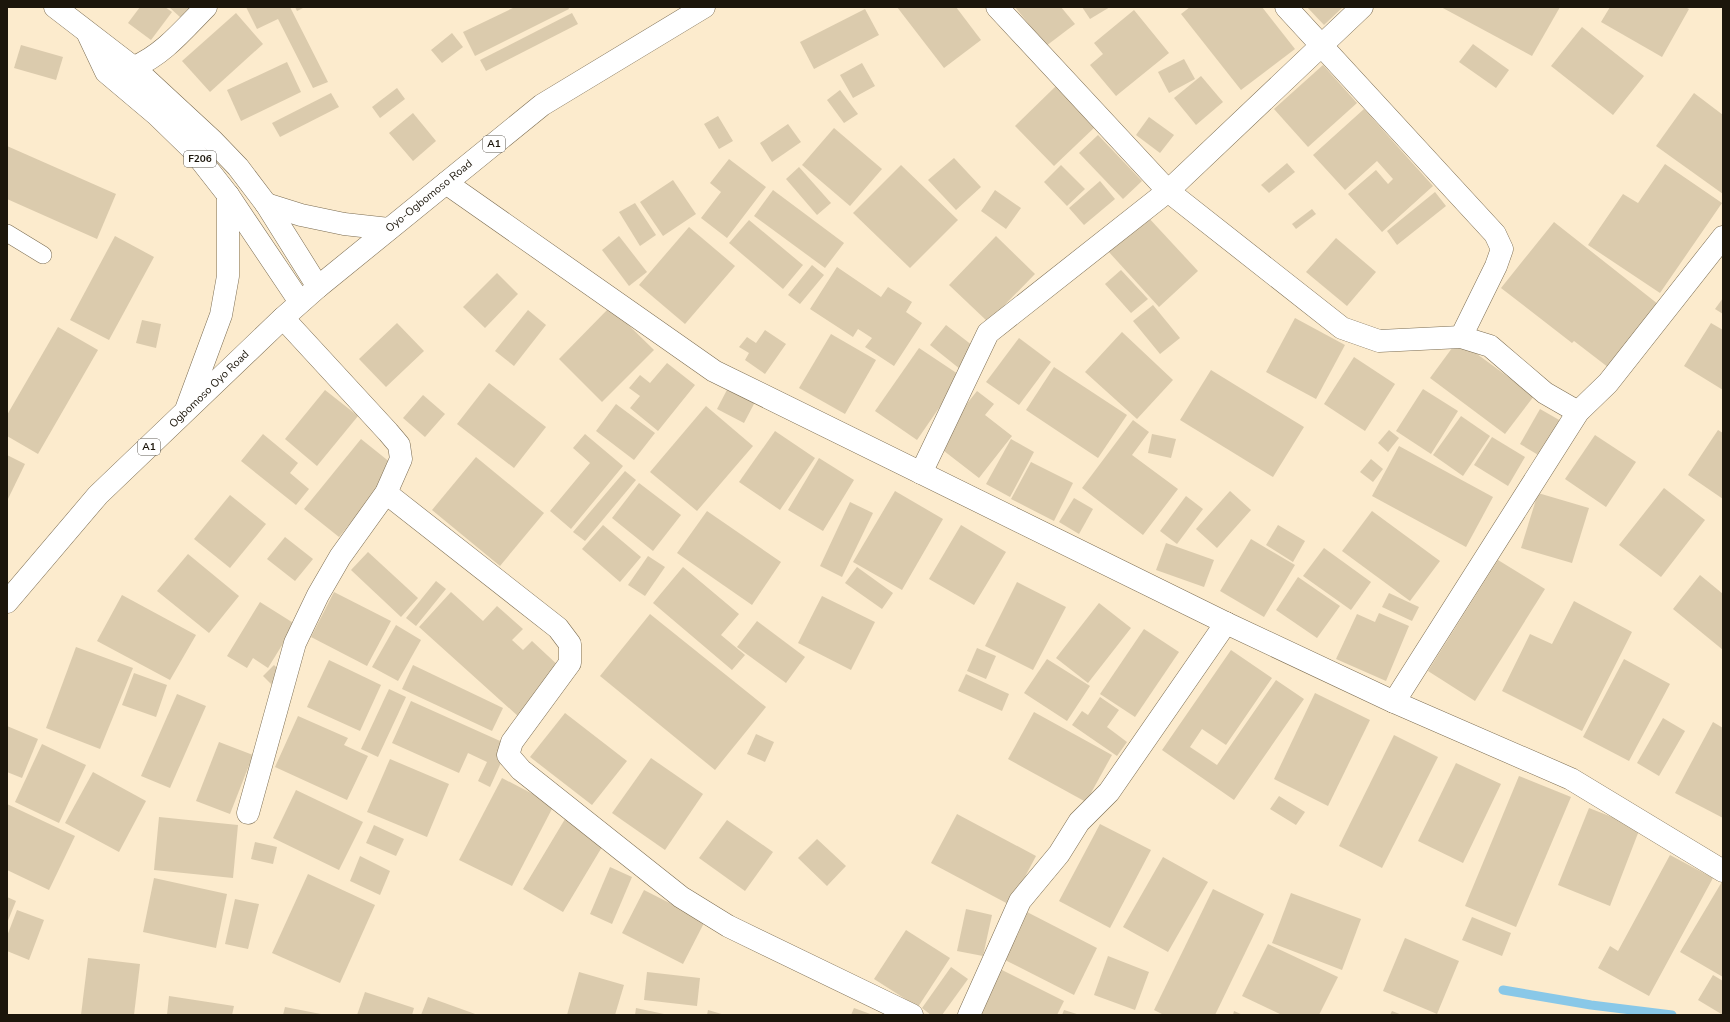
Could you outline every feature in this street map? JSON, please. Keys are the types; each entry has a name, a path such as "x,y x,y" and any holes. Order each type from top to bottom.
{"main road":[{"name":"F206","path":"55,7 133,67 238,167 266,204 318,287"},
{"path":"106,72 133,67 152,57 171,43 206,7"},
{"name":"Oyo-Ogbomoso Road","path":"300,302 542,105 704,7"},
{"path":"997,7 1168,191 1342,328 1380,341 1461,337 1490,346 1545,393 1578,412"},
{"path":"1286,7 1495,234 1502,249 1496,266 1461,337"},
{"path":"920,473 988,333 1168,191 1362,7"},
{"name":"F206","path":"86,30 106,72 157,115 192,149 228,195 300,302"},
{"path":"446,183 714,371 1226,623 1394,702 1571,779 1723,871"},
{"path":"184,413 221,315 228,276 228,195"},
{"path":"266,204 301,215 344,224 389,229"},
{"path":"1394,702 1578,412 1608,383 1723,237"},
{"name":"Ogbomoso Oyo Road","path":"7,602 98,495 300,302"},
{"path":"248,813 295,643 318,595 340,557 386,493 401,459 399,445 283,318"},
{"path":"386,493 558,628 570,644 570,663 512,742 508,754 521,770 681,897 728,926 912,1015"},
{"path":"970,1015 1020,901 1059,854 1079,822 1110,792 1226,623"}],"lane":[{"path":"7,233 43,255"}],"building":[{"path":"140,7 165,7 172,12 151,40 128,23"},
{"path":"169,7 191,7 181,18"},
{"path":"246,7 290,7 328,82 313,88 278,19 257,29"},
{"path":"295,7 305,7 297,11"},
{"path":"515,7 568,7 569,9 475,56 463,32"},
{"path":"897,7 956,7 981,40 944,68"},
{"path":"1015,7 1061,7 1075,24 1046,46"},
{"path":"1082,7 1110,7 1090,19"},
{"path":"1190,7 1262,7 1295,49 1241,90 1181,14"},
{"path":"1307,7 1343,7 1324,25"},
{"path":"1441,7 1560,7 1532,56"},
{"path":"1610,7 1685,7 1689,9 1662,57 1601,22"},
{"path":"865,9 879,35 814,69 800,42"},
{"path":"1134,10 1169,53 1116,96 1090,65 1103,54 1094,43"},
{"path":"236,13 263,44 210,92 182,61"},
{"path":"572,13 578,24 486,71 480,60"},
{"path":"1582,27 1644,76 1613,115 1551,66"},
{"path":"452,33 463,47 442,63 431,50"},
{"path":"1473,44 1509,70 1496,88 1459,62"},
{"path":"21,45 63,57 56,80 14,68"},
{"path":"1184,59 1195,79 1169,93 1158,72"},
{"path":"287,62 301,92 241,121 227,90"},
{"path":"862,63 875,86 853,98 840,75"},
{"path":"1323,65 1357,103 1308,147 1274,109"},
{"path":"1201,76 1223,102 1196,125 1174,98"},
{"path":"1056,86 1096,126 1054,166 1015,126"},
{"path":"397,88 405,99 380,118 372,107"},
{"path":"840,90 858,114 844,123 827,100"},
{"path":"331,93 339,107 280,137 272,123"},
{"path":"1694,93 1723,115 1723,194 1656,146"},
{"path":"1364,109 1433,186 1382,232 1348,194 1376,170 1388,184 1393,179 1377,161 1345,190 1313,155"},
{"path":"413,113 436,141 413,161 389,133"},
{"path":"718,116 733,141 719,149 704,124"},
{"path":"1149,117 1174,135 1160,153 1136,135"},
{"path":"788,124 801,142 772,162 760,143"},
{"path":"834,128 882,169 850,206 802,165"},
{"path":"1098,135 1142,181 1123,199 1079,153"},
{"path":"7,146 116,194 97,239 7,199"},
{"path":"954,158 981,187 956,210 928,180"},
{"path":"729,159 766,187 727,238 701,218 721,192 710,183"},
{"path":"1287,163 1295,172 1269,193 1261,185"},
{"path":"1665,164 1722,203 1660,293 1588,245 1623,194 1638,203"},
{"path":"901,165 958,220 910,268 853,213"},
{"path":"1061,165 1085,189 1067,206 1044,182"},
{"path":"799,167 831,203 817,215 786,179"},
{"path":"673,180 696,214 663,236 640,202"},
{"path":"1100,181 1115,199 1084,225 1069,208"},
{"path":"773,190 844,243 825,268 754,216"},
{"path":"995,190 1021,208 1006,229 981,211"},
{"path":"1435,192 1446,206 1397,245 1387,231"},
{"path":"635,203 656,235 640,246 619,212"},
{"path":"1312,209 1316,214 1296,229 1292,224"},
{"path":"1147,216 1198,271 1159,307 1108,251"},
{"path":"749,220 803,265 783,289 729,243"},
{"path":"1554,222 1663,308 1613,371 1574,341 1572,343 1501,288"},
{"path":"689,227 735,266 685,324 639,285"},
{"path":"115,236 154,257 109,340 70,320"},
{"path":"619,236 647,272 629,286 602,250"},
{"path":"996,236 1035,274 988,322 949,285"},
{"path":"1336,238 1376,272 1347,306 1306,272"},
{"path":"812,265 824,275 800,304 788,295"},
{"path":"837,267 881,297 888,287 912,302 906,312 922,323 894,366 865,347 872,338 858,329 853,337 810,309"},
{"path":"1121,270 1148,299 1131,313 1105,284"},
{"path":"497,273 518,294 485,328 463,307"},
{"path":"1723,298 1723,314 1715,309"},
{"path":"1153,305 1180,338 1160,354 1133,321"},
{"path":"610,307 654,350 602,402 559,359"},
{"path":"528,310 546,325 514,366 495,351"},
{"path":"1295,318 1345,345 1316,399 1266,372"},
{"path":"142,320 161,324 156,348 136,343"},
{"path":"397,323 424,351 386,387 359,359"},
{"path":"1711,323 1723,330 1723,390 1684,366"},
{"path":"946,325 977,349 960,369 930,345"},
{"path":"58,327 98,350 38,454 7,436 7,415"},
{"path":"765,330 786,344 765,374 745,360 749,353 739,347 747,337 756,343"},
{"path":"1122,332 1173,380 1137,419 1085,372"},
{"path":"831,334 876,360 845,414 799,388"},
{"path":"1019,338 1051,362 1019,405 986,382"},
{"path":"1458,340 1534,396 1505,434 1430,378"},
{"path":"919,348 961,376 917,440 875,411"},
{"path":"1354,357 1395,384 1365,431 1324,404"},
{"path":"667,363 695,385 658,431 630,408 640,396 629,388 640,375 650,383"},
{"path":"1054,367 1127,415 1098,458 1026,410"},
{"path":"1211,370 1304,427 1273,477 1180,420"},
{"path":"489,383 546,427 514,468 457,424"},
{"path":"729,386 756,400 744,423 717,409"},
{"path":"1423,389 1458,411 1431,454 1396,431"},
{"path":"325,390 358,416 317,466 285,439"},
{"path":"977,391 994,404 985,415 1012,436 979,478 935,444"},
{"path":"423,395 445,414 425,437 403,418"},
{"path":"616,404 655,433 634,460 596,431"},
{"path":"706,406 753,446 697,511 650,472"},
{"path":"1540,409 1561,421 1540,456 1520,444"},
{"path":"1461,416 1490,436 1463,476 1433,455"},
{"path":"1133,420 1149,432 1132,455 1178,489 1143,535 1082,488"},
{"path":"1389,430 1399,438 1388,452 1378,443"},
{"path":"1718,430 1723,433 1723,499 1688,475"},
{"path":"775,431 815,458 780,510 739,482"},
{"path":"263,434 298,463 290,473 309,489 296,505 241,461"},
{"path":"585,434 623,466 571,529 550,511 590,463 573,448"},
{"path":"1152,434 1176,439 1171,458 1148,453"},
{"path":"1595,435 1636,462 1606,507 1565,479"},
{"path":"1492,437 1525,457 1508,486 1474,465"},
{"path":"361,439 396,467 339,537 304,509"},
{"path":"1011,439 1034,452 1010,497 986,484"},
{"path":"1399,446 1493,497 1466,547 1372,496"},
{"path":"7,455 25,464 7,501"},
{"path":"476,457 544,513 500,566 432,510"},
{"path":"819,458 854,480 823,531 788,510"},
{"path":"1371,459 1383,469 1373,482 1360,472"},
{"path":"1031,462 1073,483 1054,521 1011,499"},
{"path":"625,471 636,480 585,541 573,532"},
{"path":"639,483 681,515 653,551 612,518"},
{"path":"1664,488 1705,520 1661,577 1619,545"},
{"path":"895,491 943,519 902,590 853,562"},
{"path":"1230,491 1251,510 1217,548 1196,529"},
{"path":"1538,493 1589,508 1572,563 1521,548"},
{"path":"230,495 266,524 230,568 194,539"},
{"path":"1186,496 1203,509 1177,544 1160,531"},
{"path":"1074,498 1093,509 1079,534 1059,522"},
{"path":"850,502 873,513 842,577 820,566"},
{"path":"707,511 781,562 752,605 677,553"},
{"path":"1372,511 1440,561 1410,601 1342,551"},
{"path":"603,525 641,557 620,582 582,549"},
{"path":"961,525 1006,552 974,605 929,579"},
{"path":"1278,525 1305,541 1293,562 1266,545"},
{"path":"285,537 313,559 295,581 267,559"},
{"path":"1251,539 1295,565 1264,617 1220,591"},
{"path":"1166,543 1214,560 1204,587 1156,570"},
{"path":"1324,548 1371,582 1351,610 1303,576"},
{"path":"368,552 418,598 401,617 351,570"},
{"path":"188,554 239,596 209,633 157,591"},
{"path":"648,556 665,567 645,596 628,585"},
{"path":"1498,560 1545,589 1475,701 1428,671"},
{"path":"683,567 739,614 721,635 745,655 732,670 653,603"},
{"path":"857,567 893,593 882,609 845,583"},
{"path":"1700,575 1723,594 1723,650 1673,609"},
{"path":"1298,577 1340,606 1317,638 1276,610"},
{"path":"436,581 446,589 416,626 406,618"},
{"path":"1017,582 1066,607 1033,670 985,646"},
{"path":"334,592 391,621 367,666 311,637"},
{"path":"451,592 483,621 497,606 523,629 512,640 523,650 532,641 562,669 519,717 419,627"},
{"path":"1389,593 1419,607 1412,621 1382,607"},
{"path":"122,595 196,635 170,680 97,641"},
{"path":"822,596 875,622 851,670 798,643"},
{"path":"1574,601 1632,632 1582,731 1502,691 1530,634 1552,644"},
{"path":"260,602 295,624 268,668 253,658 247,668 227,656"},
{"path":"1099,603 1131,628 1088,683 1056,658"},
{"path":"1379,613 1409,626 1386,681 1336,659 1357,614 1375,622"},
{"path":"650,614 766,707 715,770 600,676"},
{"path":"757,621 805,657 786,683 737,647"},
{"path":"396,625 421,640 398,681 372,667"},
{"path":"1144,629 1179,652 1135,717 1100,694"},
{"path":"76,647 133,668 100,749 46,728"},
{"path":"977,648 996,656 986,679 967,671"},
{"path":"1231,650 1272,678 1226,745 1202,729 1190,747 1217,765 1276,680 1304,699 1234,800 1162,750"},
{"path":"1047,659 1090,686 1067,721 1024,693"},
{"path":"1624,659 1670,684 1629,761 1583,737"},
{"path":"329,660 381,685 360,731 307,707"},
{"path":"274,665 283,674 272,685 263,676"},
{"path":"413,665 503,708 492,731 402,689"},
{"path":"134,673 167,685 156,717 122,705"},
{"path":"966,674 1009,694 1002,711 958,691"},
{"path":"389,689 406,697 378,757 361,749"},
{"path":"1315,693 1370,720 1328,806 1274,779"},
{"path":"177,694 206,706 170,788 141,776"},
{"path":"1100,697 1119,710 1107,727 1127,742 1117,756 1072,725 1082,711 1088,715"},
{"path":"411,701 509,745 490,787 478,781 487,762 468,753 459,773 392,743"},
{"path":"1034,712 1112,755 1086,802 1008,759"},
{"path":"565,713 627,761 592,805 530,757"},
{"path":"298,716 348,738 344,745 368,756 347,800 275,767"},
{"path":"1663,718 1685,731 1659,776 1637,763"},
{"path":"1713,722 1723,728 1723,818 1675,793"},
{"path":"7,726 38,739 22,778 7,772"},
{"path":"756,734 774,742 765,762 747,754"},
{"path":"1394,735 1438,757 1382,868 1339,846"},
{"path":"219,742 253,755 230,814 196,801"},
{"path":"42,744 86,765 59,823 15,802"},
{"path":"651,758 703,794 665,850 612,813"},
{"path":"390,759 449,784 427,837 367,812"},
{"path":"1456,763 1501,784 1463,863 1418,841"},
{"path":"93,772 146,801 119,852 65,823"},
{"path":"1519,776 1571,797 1516,927 1465,906"},
{"path":"502,778 554,805 512,886 459,860"},
{"path":"296,790 363,822 339,870 273,838"},
{"path":"1279,796 1305,812 1296,825 1270,809"},
{"path":"7,804 75,836 49,890 7,870"},
{"path":"1589,808 1640,828 1610,906 1558,885"},
{"path":"957,814 1036,856 1010,905 931,863"},
{"path":"159,817 238,825 233,878 154,870"},
{"path":"565,819 605,842 563,912 523,889"},
{"path":"727,820 773,852 745,891 699,858"},
{"path":"1100,824 1151,850 1110,928 1059,901"},
{"path":"374,825 404,839 396,856 366,843"},
{"path":"817,839 846,866 827,886 798,858"},
{"path":"255,842 277,847 273,864 251,859"},
{"path":"1670,855 1713,878 1649,996 1598,968 1610,946 1618,951"},
{"path":"360,856 390,871 380,895 350,881"},
{"path":"1163,857 1208,882 1168,952 1123,927"},
{"path":"610,867 632,877 612,924 590,914"},
{"path":"308,874 375,905 340,983 272,953"},
{"path":"154,878 227,894 216,948 143,932"},
{"path":"1723,880 1723,977 1680,952"},
{"path":"1213,889 1264,914 1215,1015 1164,1015 1154,1010"},
{"path":"644,890 705,921 683,964 622,933"},
{"path":"1291,893 1361,919 1342,970 1272,943"},
{"path":"7,897 16,901 7,923"},
{"path":"235,899 259,904 248,949 225,944"},
{"path":"966,909 992,915 983,956 957,951"},
{"path":"17,910 44,920 29,960 7,951 7,936"},
{"path":"1027,912 1097,948 1074,995 1003,959"},
{"path":"1472,917 1511,933 1502,956 1462,940"},
{"path":"906,930 950,958 918,1007 874,979"},
{"path":"1405,938 1459,961 1437,1014 1383,991"},
{"path":"1268,944 1338,977 1319,1015 1282,1015 1242,996"},
{"path":"1108,956 1149,972 1135,1010 1094,995"},
{"path":"88,958 140,964 134,1015 81,1015"},
{"path":"951,967 968,979 942,1015 931,1015 922,1008"},
{"path":"998,968 1064,1001 1057,1015 976,1015"},
{"path":"579,972 624,985 615,1015 567,1015"},
{"path":"647,972 700,978 697,1006 644,1000"},
{"path":"1713,975 1723,981 1723,1015 1698,1000"},
{"path":"365,992 414,1008 412,1015 357,1015"},
{"path":"169,996 234,1006 232,1015 167,1015"},
{"path":"428,997 478,1015 421,1015"},
{"path":"285,1007 321,1014 321,1015 283,1015"},
{"path":"636,1008 664,1014 664,1015 635,1015"},
{"path":"854,1008 873,1015 851,1015"},
{"path":"708,1010 725,1015 707,1015"},
{"path":"1064,1010 1080,1015 1062,1015"},
{"path":"1234,1011 1243,1015 1233,1015"},
{"path":"1392,1011 1402,1015 1390,1015"}],"waterway":[{"path":"1503,990 1591,1005 1672,1015"}]}
